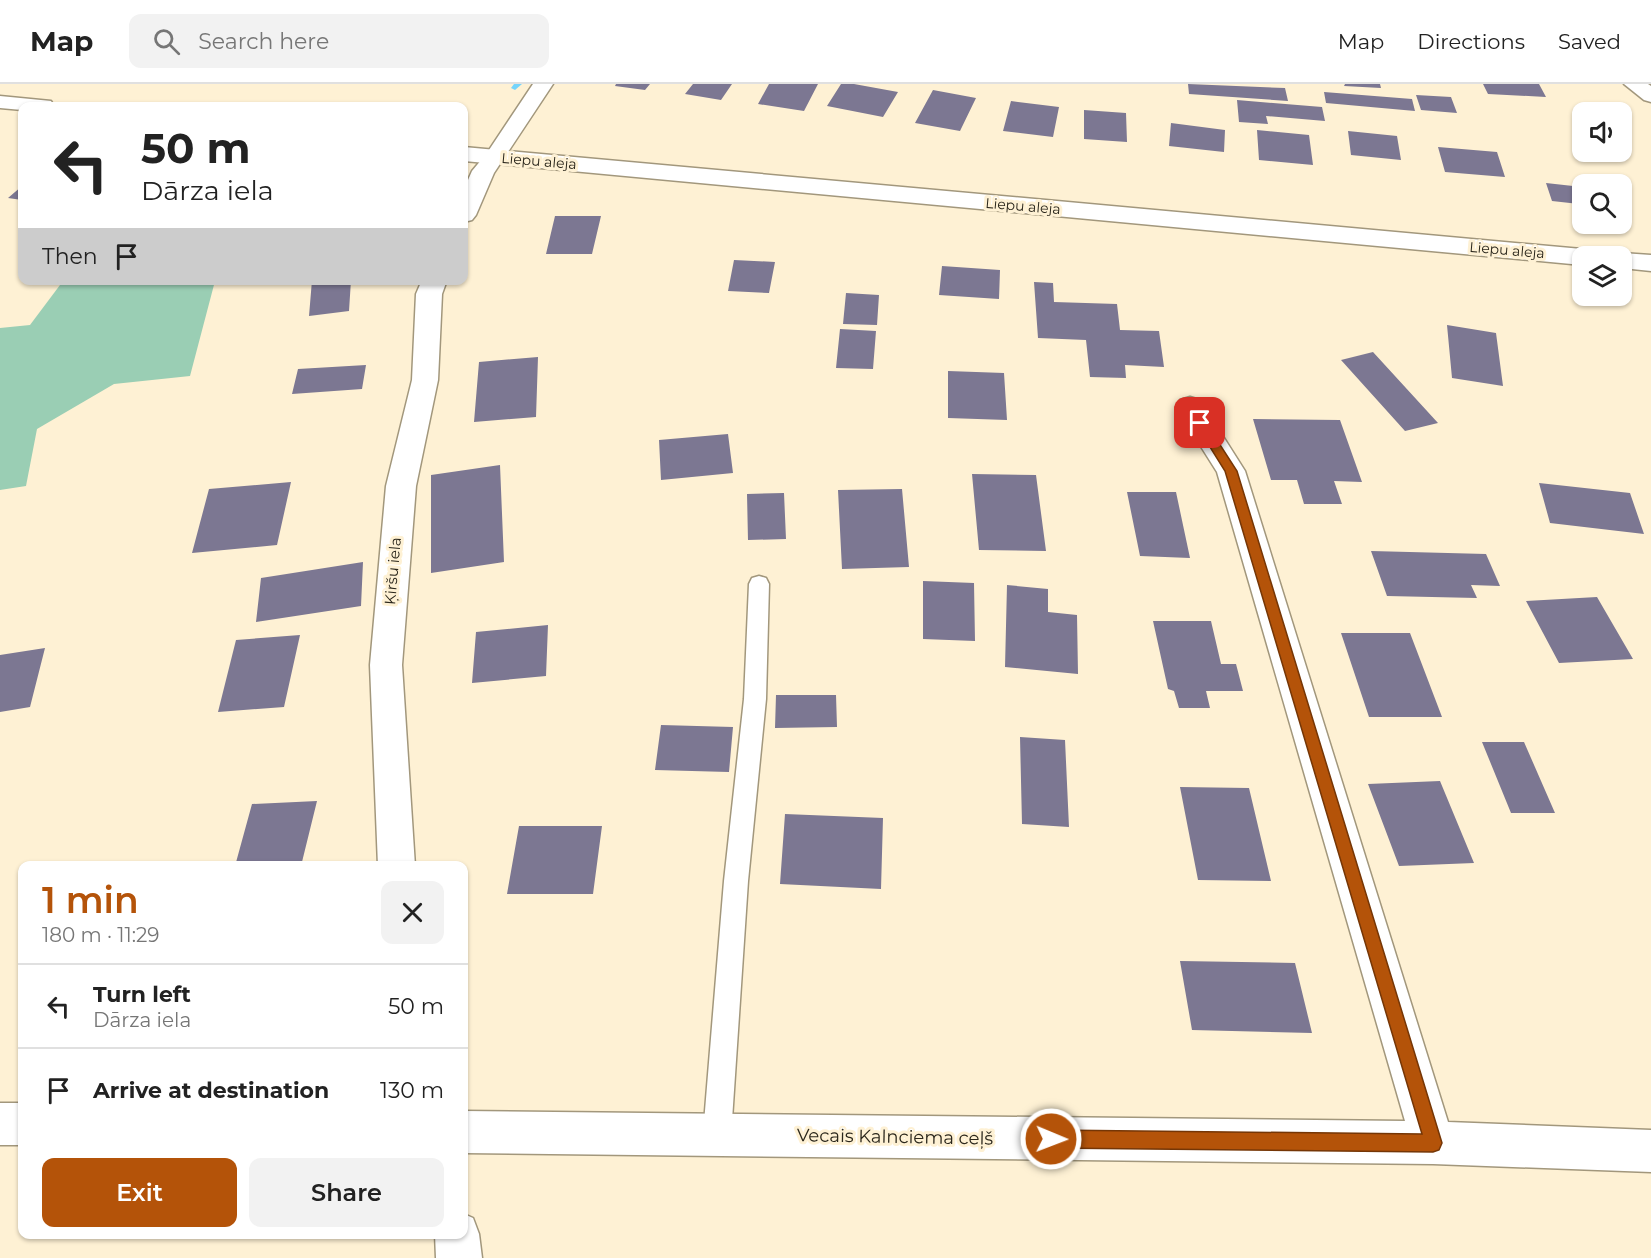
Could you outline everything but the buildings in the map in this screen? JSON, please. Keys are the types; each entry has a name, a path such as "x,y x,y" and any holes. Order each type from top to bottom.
{"street":[{"path":"468,206 483,171 495,157 543,84"},
{"path":"1634,84 1651,96"},
{"path":"0,102 18,104"},
{"name":"Liepu aleja","path":"468,154 1572,256"},
{"path":"1632,262 1651,263"},
{"name":"Ķiršu iela","path":"397,861 386,665 400,486 425,380 429,294 433,285"},
{"path":"1190,407 1231,471 1433,1143"},
{"path":"0,1124 18,1124"},
{"name":"Vecais Kalnciema ceļš","path":"468,1132 1433,1143 1651,1151"},
{"path":"457,1239 459,1258"}],"lane":[{"path":"717,1135 736,881 755,699 759,584"}],"green space":[{"path":"60,285 214,285 190,376 114,384 37,429 26,486 0,490 0,328 30,325"}],"waterway":[{"path":"515,88 518,84"}],"route":[{"path":"1051,1139 1433,1143 1231,471 1200,423"}]}
